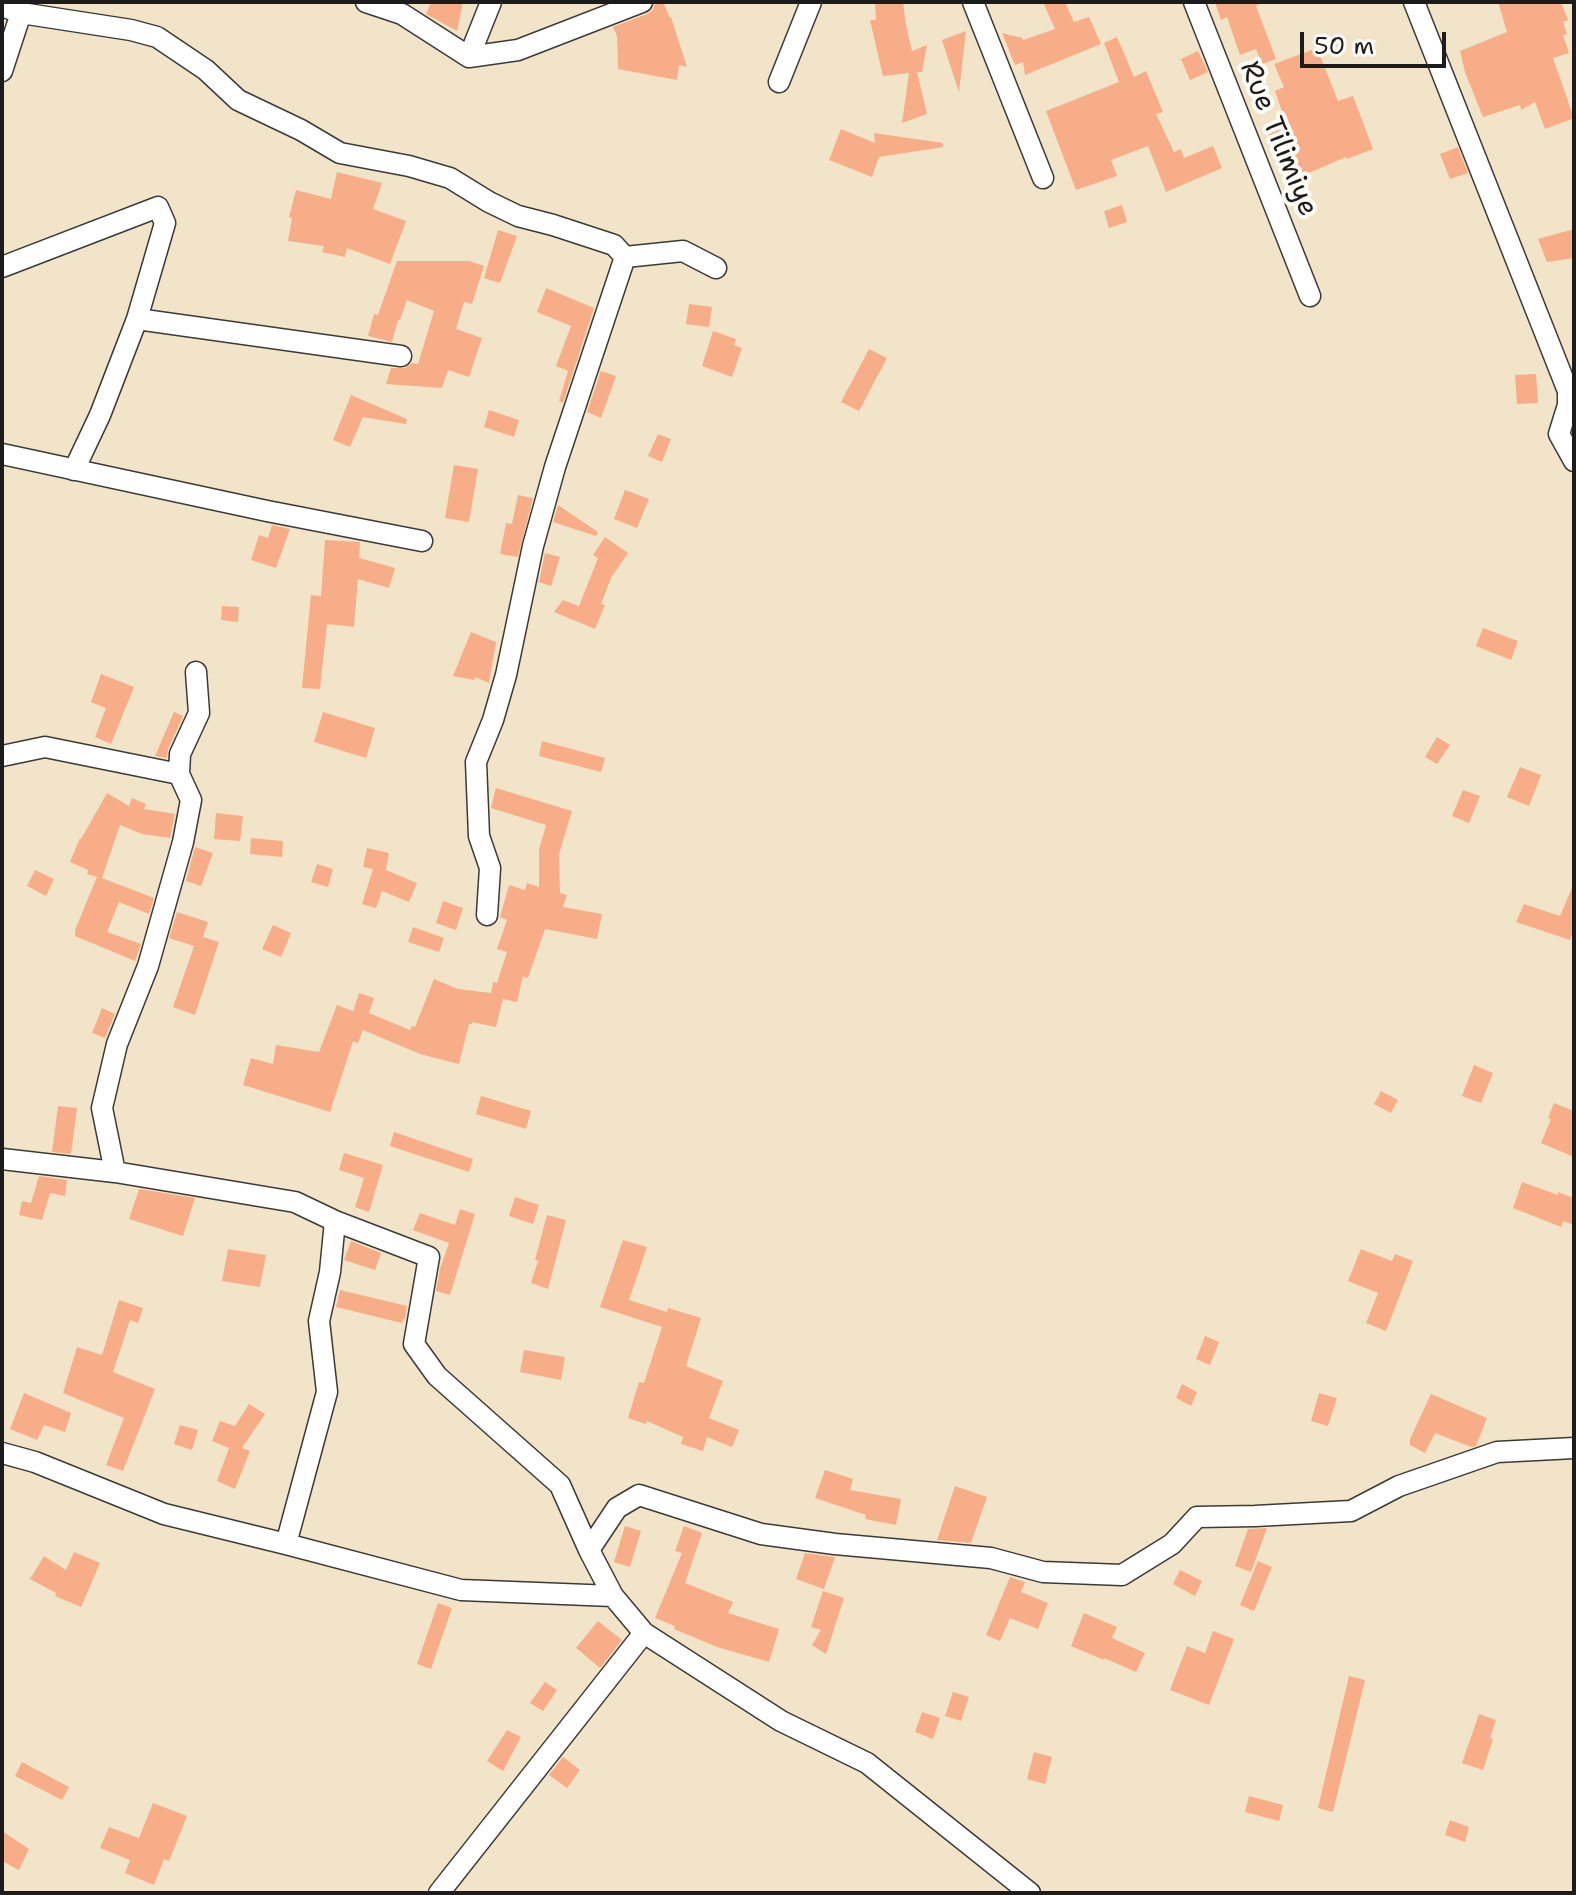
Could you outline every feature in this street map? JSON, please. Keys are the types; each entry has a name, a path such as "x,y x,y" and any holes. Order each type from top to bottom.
{"street":[{"path":"366,2 404,8 469,57 518,50 642,2"},
{"path":"469,57 491,2"},
{"path":"779,82 811,2"},
{"path":"973,2 1043,178"},
{"name":"Rue Tilimiye","path":"1194,2 1310,296"},
{"path":"1414,2 1568,391 1568,405 1559,434 1574,461"},
{"path":"2,71 11,9 157,37 206,70 238,100 301,130 340,153 409,166 450,178 518,216 614,245 625,257"},
{"path":"2,267 158,207 165,223 137,319 100,415 74,470"},
{"path":"625,257 683,251 716,268"},
{"path":"487,915 490,868 479,836 476,762 506,675 533,546 555,467 625,257"},
{"path":"137,319 401,356"},
{"path":"2,454 239,506 422,541"},
{"path":"115,1172 102,1108 117,1044 148,966 183,842 191,800 179,774 180,754 199,713 196,672"},
{"path":"2,756 45,747 179,774"},
{"path":"2,1159 115,1172 295,1202 429,1257 414,1344 437,1376 560,1485 613,1596 644,1633 781,1721 867,1763 1030,1893"},
{"path":"286,1544 327,1392 319,1321 330,1272 335,1221"},
{"path":"589,1550 617,1508 639,1495 761,1534 991,1558 1043,1572 1122,1575 1172,1544 1197,1517 1351,1511 1399,1486 1497,1452 1574,1448"},
{"path":"2,1453 35,1462 164,1514 461,1590 613,1596"},
{"path":"439,1893 644,1633"}],"building":[{"path":"431,2 463,2 457,31 426,14"},
{"path":"663,2 671,17 687,67 679,65 677,80 618,69 617,36 613,27 647,14"},
{"path":"875,2 903,2 912,51 927,45 922,72 917,72 927,114 902,123 909,73 883,76 870,20 876,20"},
{"path":"1043,2 1065,2 1074,22 1089,17 1101,44 1025,75 1023,62 1015,65 1002,33 1023,40 1055,29"},
{"path":"1215,2 1263,2 1256,6 1276,59 1262,64 1256,49 1240,55 1227,17 1221,20"},
{"path":"1498,2 1561,2 1568,20 1563,22 1567,34 1563,35 1569,53 1553,58 1574,118 1545,129 1535,102 1521,110 1520,105 1483,117 1460,51 1507,32"},
{"path":"966,31 959,92 942,40"},
{"path":"1117,37 1134,77 1146,71 1163,112 1156,114 1174,152 1181,149 1184,158 1213,146 1222,168 1166,192 1148,146 1111,160 1117,176 1076,190 1046,111 1119,82 1104,43"},
{"path":"1317,48 1338,101 1353,96 1373,149 1288,182 1267,131 1286,123 1275,91 1284,87 1274,64"},
{"path":"1198,51 1208,72 1190,80 1181,59"},
{"path":"841,129 875,143 874,133 943,143 943,147 879,157 872,177 829,160"},
{"path":"1458,147 1468,173 1450,179 1440,154"},
{"path":"337,172 382,183 373,209 406,221 390,264 347,248 345,257 322,252 324,246 288,241 292,218 289,217 296,190 331,199"},
{"path":"1122,205 1127,222 1109,228 1104,211"},
{"path":"1574,229 1574,258 1547,262 1538,239"},
{"path":"498,230 517,236 500,283 484,278"},
{"path":"397,261 469,261 484,266 472,304 464,302 456,329 482,338 469,377 448,370 442,388 386,384 391,368 418,364 434,311 407,300 392,342 368,336"},
{"path":"546,288 594,308 563,403 559,401 568,371 556,366 571,326 537,312"},
{"path":"689,304 712,307 709,327 686,324"},
{"path":"713,331 736,339 734,345 742,348 732,377 702,366"},
{"path":"869,349 887,358 859,411 841,402"},
{"path":"601,371 616,376 601,418 587,412"},
{"path":"1536,374 1538,403 1517,404 1515,375"},
{"path":"351,395 407,419 406,424 363,417 350,447 333,440"},
{"path":"489,410 519,420 514,437 484,427"},
{"path":"658,434 671,439 662,462 648,456"},
{"path":"454,465 478,469 469,522 445,518"},
{"path":"625,490 649,499 637,528 614,519"},
{"path":"518,495 533,498 518,557 500,554 506,523 512,524"},
{"path":"558,505 598,532 596,536 553,522"},
{"path":"272,525 290,529 276,568 251,560 259,535 268,538"},
{"path":"605,537 628,553 611,578 595,629 554,612 563,600 579,606 598,558 593,555"},
{"path":"325,540 360,542 359,558 395,568 389,588 358,579 354,627 327,624 320,689 302,688 311,595 321,596"},
{"path":"545,553 560,557 551,586 539,582"},
{"path":"222,606 239,607 238,622 221,620"},
{"path":"1483,628 1518,641 1511,660 1476,646"},
{"path":"471,632 496,642 489,683 475,677 474,680 453,676"},
{"path":"101,674 134,687 111,744 95,737 106,708 91,702"},
{"path":"174,712 183,716 167,758 155,756"},
{"path":"323,712 375,728 366,758 314,742"},
{"path":"1437,737 1450,745 1437,764 1425,757"},
{"path":"542,741 605,758 601,772 539,756"},
{"path":"1520,767 1541,775 1529,806 1507,797"},
{"path":"496,788 572,811 559,854 560,893 567,895 563,907 602,914 597,939 545,929 528,978 523,976 517,1002 503,999 496,1027 469,1024 459,1064 420,1054 363,1030 358,1043 353,1041 330,1112 243,1085 251,1058 273,1064 276,1045 319,1052 337,1005 353,1011 359,993 374,998 369,1013 410,1030 412,1026 415,1027 434,979 458,989 491,993 507,952 497,949 507,920 500,917 509,885 525,890 527,883 539,887 539,850 546,825 491,808"},
{"path":"1463,790 1480,796 1469,823 1452,816"},
{"path":"107,793 129,806 132,798 146,804 144,809 175,814 170,838 142,834 120,825 102,878 154,898 149,914 119,902 107,932 141,944 135,961 75,936 97,877 70,862 80,838"},
{"path":"216,813 243,816 240,841 214,839"},
{"path":"251,838 283,841 282,857 250,854"},
{"path":"195,847 213,853 201,886 186,881"},
{"path":"367,848 389,853 386,870 417,883 409,902 382,891 376,908 362,904 373,869 363,867"},
{"path":"317,864 333,869 328,887 311,882"},
{"path":"35,870 54,879 46,896 27,886"},
{"path":"1574,883 1574,928 1570,940 1516,922 1524,904 1560,916"},
{"path":"443,901 463,908 456,930 436,923"},
{"path":"177,912 208,922 203,937 219,942 195,1015 173,1007 194,946 169,938"},
{"path":"273,925 291,933 281,957 262,949"},
{"path":"413,927 444,938 439,952 408,942"},
{"path":"102,1008 115,1014 105,1038 92,1033"},
{"path":"1474,1065 1493,1073 1481,1103 1462,1096"},
{"path":"1381,1091 1398,1100 1391,1113 1374,1104"},
{"path":"481,1096 531,1111 526,1129 476,1114"},
{"path":"1554,1103 1574,1111 1574,1157 1541,1143"},
{"path":"58,1106 77,1108 71,1154 52,1152"},
{"path":"394,1132 473,1159 469,1172 390,1146"},
{"path":"344,1153 383,1165 369,1212 355,1207 364,1178 339,1170"},
{"path":"39,1176 67,1180 65,1196 50,1193 42,1220 19,1215 22,1201 31,1203"},
{"path":"1522,1182 1574,1198 1574,1225 1563,1221 1561,1227 1513,1208"},
{"path":"139,1189 195,1198 183,1236 129,1219"},
{"path":"515,1197 539,1205 533,1224 509,1216"},
{"path":"460,1209 475,1214 450,1295 436,1291 449,1243 413,1230 420,1213 455,1225"},
{"path":"547,1215 566,1220 548,1289 531,1283"},
{"path":"623,1240 647,1247 629,1300 667,1312 668,1308 701,1318 686,1366 723,1381 709,1418 739,1430 732,1447 707,1437 703,1451 681,1444 683,1437 647,1421 646,1424 628,1418 639,1382 644,1383 662,1327 600,1307"},
{"path":"351,1241 381,1253 375,1270 344,1260"},
{"path":"228,1249 266,1255 260,1287 222,1281"},
{"path":"1361,1249 1392,1261 1395,1254 1413,1261 1386,1331 1366,1323 1378,1293 1348,1281"},
{"path":"340,1290 407,1306 405,1319 402,1323 336,1307"},
{"path":"119,1300 143,1308 138,1323 130,1320 113,1372 155,1389 123,1471 106,1465 124,1418 63,1393 77,1347 102,1355"},
{"path":"1205,1336 1219,1342 1210,1365 1196,1359"},
{"path":"524,1350 565,1357 561,1380 520,1372"},
{"path":"1182,1384 1197,1392 1191,1406 1176,1398"},
{"path":"24,1393 71,1413 65,1432 44,1425 37,1440 10,1429"},
{"path":"1319,1393 1337,1398 1328,1426 1311,1421"},
{"path":"1431,1394 1487,1418 1476,1446 1471,1447 1435,1433 1425,1453 1410,1445"},
{"path":"249,1404 265,1414 242,1448 250,1451 235,1489 217,1481 229,1448 212,1441 220,1421 235,1426"},
{"path":"180,1425 198,1430 192,1450 174,1444"},
{"path":"825,1470 853,1479 850,1490 901,1499 896,1525 865,1519 866,1515 815,1498"},
{"path":"955,1486 987,1497 971,1543 937,1540"},
{"path":"625,1526 641,1531 630,1567 614,1562"},
{"path":"684,1526 702,1533 685,1583 733,1602 728,1613 779,1629 769,1662 717,1647 655,1618 682,1553 675,1551"},
{"path":"1267,1528 1251,1572 1235,1566 1248,1529"},
{"path":"74,1552 100,1563 81,1607 55,1596 56,1593 30,1579 44,1556 66,1570"},
{"path":"805,1553 835,1557 824,1589 796,1579"},
{"path":"1258,1561 1272,1567 1254,1611 1240,1605"},
{"path":"1180,1570 1202,1581 1195,1596 1173,1584"},
{"path":"1010,1577 1025,1582 1021,1592 1048,1603 1038,1629 1010,1618 1000,1641 986,1635"},
{"path":"823,1591 844,1598 826,1654 812,1645 821,1630 811,1627"},
{"path":"438,1603 452,1608 431,1669 417,1664"},
{"path":"1084,1613 1117,1627 1112,1638 1145,1653 1136,1672 1071,1646"},
{"path":"598,1621 622,1640 600,1668 576,1648"},
{"path":"1213,1631 1234,1639 1209,1705 1170,1690 1187,1646 1205,1653"},
{"path":"1349,1676 1365,1680 1333,1812 1318,1808"},
{"path":"545,1682 557,1690 543,1711 530,1703"},
{"path":"953,1692 969,1697 961,1721 945,1716"},
{"path":"922,1712 940,1718 933,1739 915,1732"},
{"path":"1479,1714 1496,1720 1483,1770 1462,1763"},
{"path":"507,1730 521,1737 503,1771 487,1761"},
{"path":"1034,1752 1052,1757 1045,1784 1027,1779"},
{"path":"563,1757 580,1770 567,1788 549,1775"},
{"path":"22,1762 69,1787 62,1800 15,1776"},
{"path":"1249,1796 1283,1805 1279,1821 1245,1812"},
{"path":"153,1803 187,1816 169,1861 164,1859 154,1885 125,1873 130,1860 100,1848 109,1827 139,1838"},
{"path":"1450,1820 1469,1827 1465,1842 1445,1835"},
{"path":"2,1831 29,1849 19,1870 2,1861"}]}
